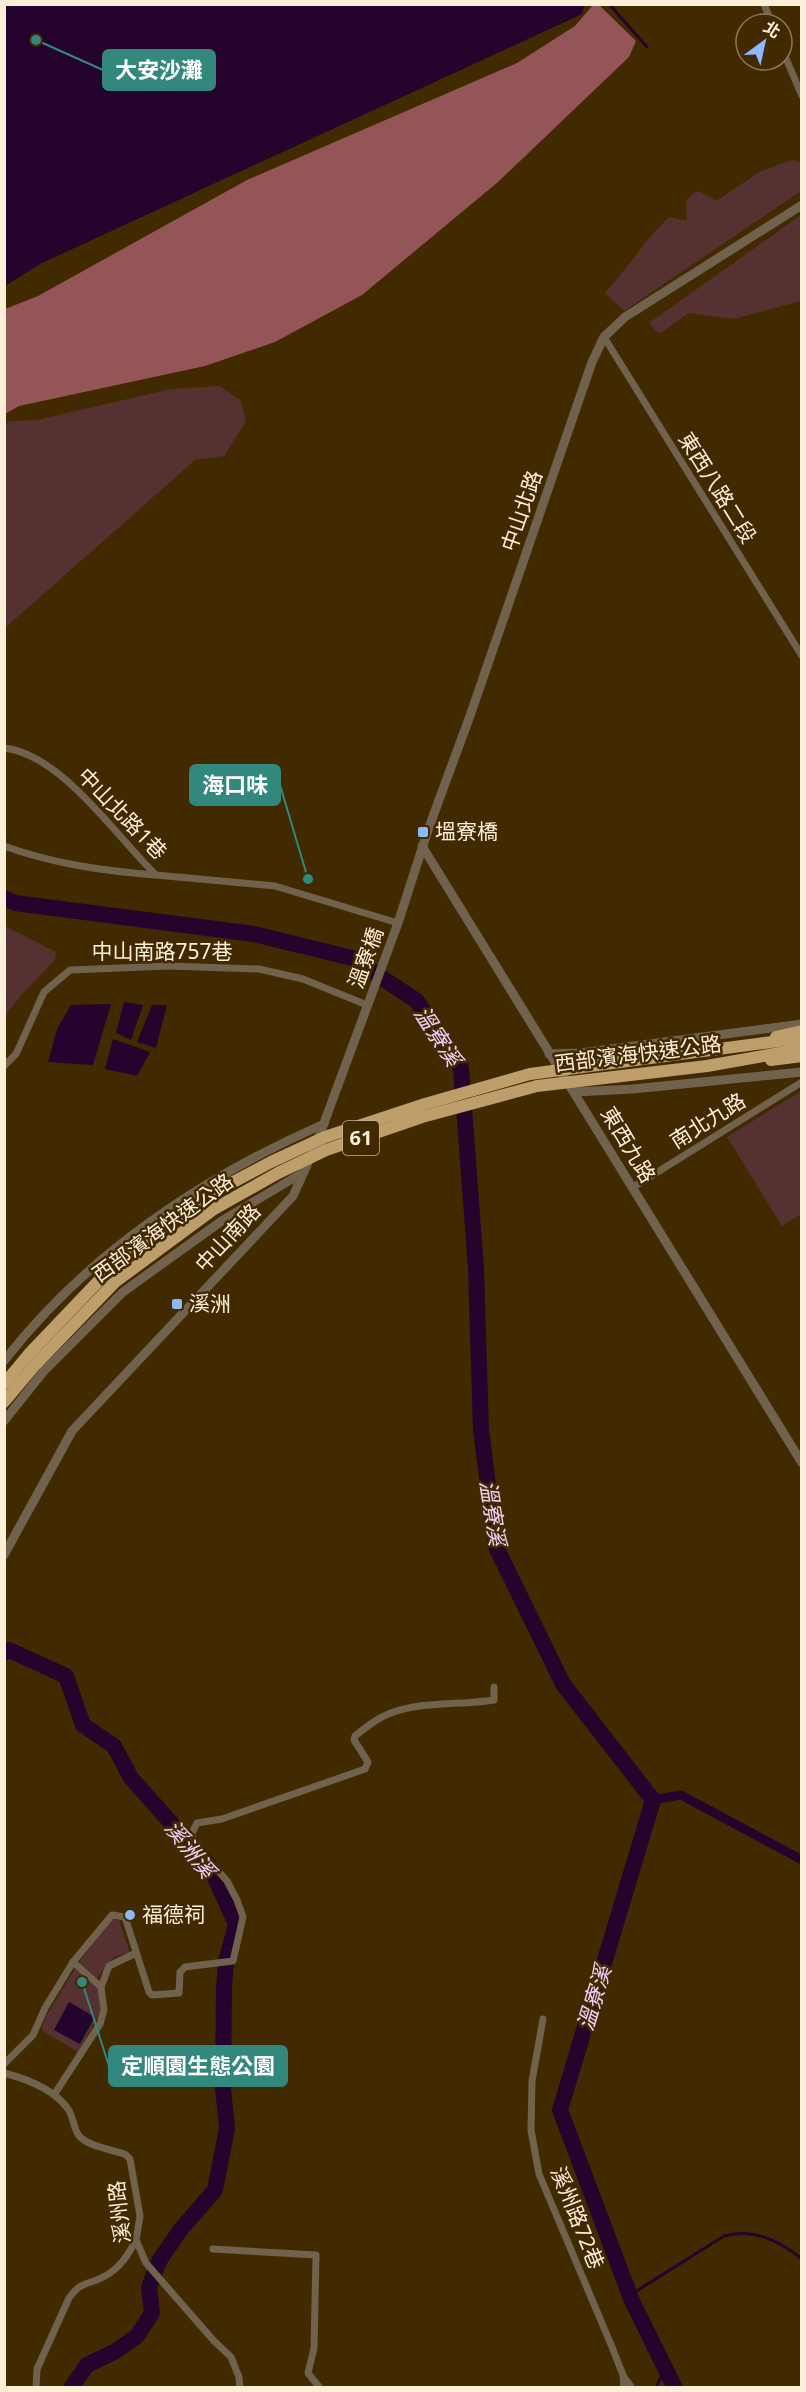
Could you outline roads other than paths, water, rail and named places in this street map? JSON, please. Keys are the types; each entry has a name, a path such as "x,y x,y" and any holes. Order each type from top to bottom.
{"highway":[{"path":"714,1050 801,1031"},
{"name":"西部濱海快速公路","path":"4,1384 29,1354 109,1270 201,1199 325,1137 425,1104 530,1074 801,1038"},
{"name":"西部濱海快速公路","path":"4,1402 36,1364 115,1282 214,1209 278,1173 326,1150 423,1117 537,1086 707,1066 801,1049"},
{"path":"707,1066 801,1056"}],"street":[{"path":"791,72 801,96"},
{"name":"中山北路","path":"398,923 422,846 592,362 604,337 625,317 801,205"},
{"name":"東西八路二段","path":"604,337 801,656"},
{"name":"中山北路1巷","path":"4,748 20,750 60,773 156,874 275,886 398,923"},
{"path":"4,846 80,867 108,872 156,874"},
{"name":"東西九路","path":"422,846 801,1463"},
{"name":"溫寮橋","path":"367,1005 398,923"},
{"name":"中山南路757巷","path":"4,1066 16,1054 44,992 70,970 169,966 259,969 303,979 367,1005"},
{"name":"中山南路","path":"4,1555 72,1431 293,1196 306,1171 324,1125 367,1005"},
{"path":"549,1053 580,1053 801,1024"},
{"path":"575,1092 633,1089 801,1072"},
{"name":"南北九路","path":"632,1188 801,1083"},
{"path":"4,1360 95,1266 166,1210 215,1178 277,1145 324,1125"},
{"path":"4,1421 44,1371 123,1293 223,1220 306,1171"},
{"path":"4,2064 33,2035 45,2008 73,1962 112,1915 125,1917 149,1992 152,1995 179,1993 180,1972 185,1966 232,1961 243,1917 227,1881 199,1849 191,1835 197,1823 222,1819 365,1769 368,1762 354,1740 355,1736 383,1716 411,1707 469,1704 494,1700 494,1687"},
{"path":"54,2095 100,2024 104,2010 101,1987 109,1966 136,1953"},
{"path":"73,1962 101,1987"},
{"name":"溪州路72巷","path":"543,2019 532,2081 531,2130 539,2175 623,2374 624,2388"},
{"name":"溪州路","path":"4,2073 19,2077 54,2095 69,2109 78,2134 83,2140 125,2154 130,2159 140,2216 136,2241 146,2263 214,2341 231,2357 239,2377 240,2388"},
{"path":"36,2388 37,2369 69,2298 76,2288 86,2282 104,2277 124,2261 136,2241"},
{"path":"213,2249 316,2256 314,2348 308,2373 320,2388"},
{"path":"623,2374 632,2388"}],"waterway":[{"path":"609,4 647,47"},
{"name":"溫寮溪","path":"4,898 15,903 254,934 352,958 417,1001 461,1068 476,1268 481,1430 496,1547 563,1684 653,1800 560,2110 632,2301 675,2388"},
{"name":"溪洲溪","path":"4,1653 9,1650 66,1676 83,1725 114,1746 131,1778 209,1865 236,1924 226,1962 224,1988 223,2088 227,2128 215,2190 181,2229 159,2261 149,2287 152,2313 137,2336 116,2351 87,2365 71,2388"},
{"path":"653,1800 681,1795 802,1860"},
{"path":"630,2295 724,2236 745,2234 765,2237 784,2246 802,2259"},
{"path":"656,2388 665,2368"}],"place":[{"name":"大安沙灘","path":"36,40"},
{"name":"塭寮橋","path":"423,832"},
{"name":"海口味","path":"308,879"},
{"name":"溪洲","path":"177,1304"},
{"name":"福德祠","path":"130,1915"},
{"name":"定順園生態公園","path":"82,1982"}]}
